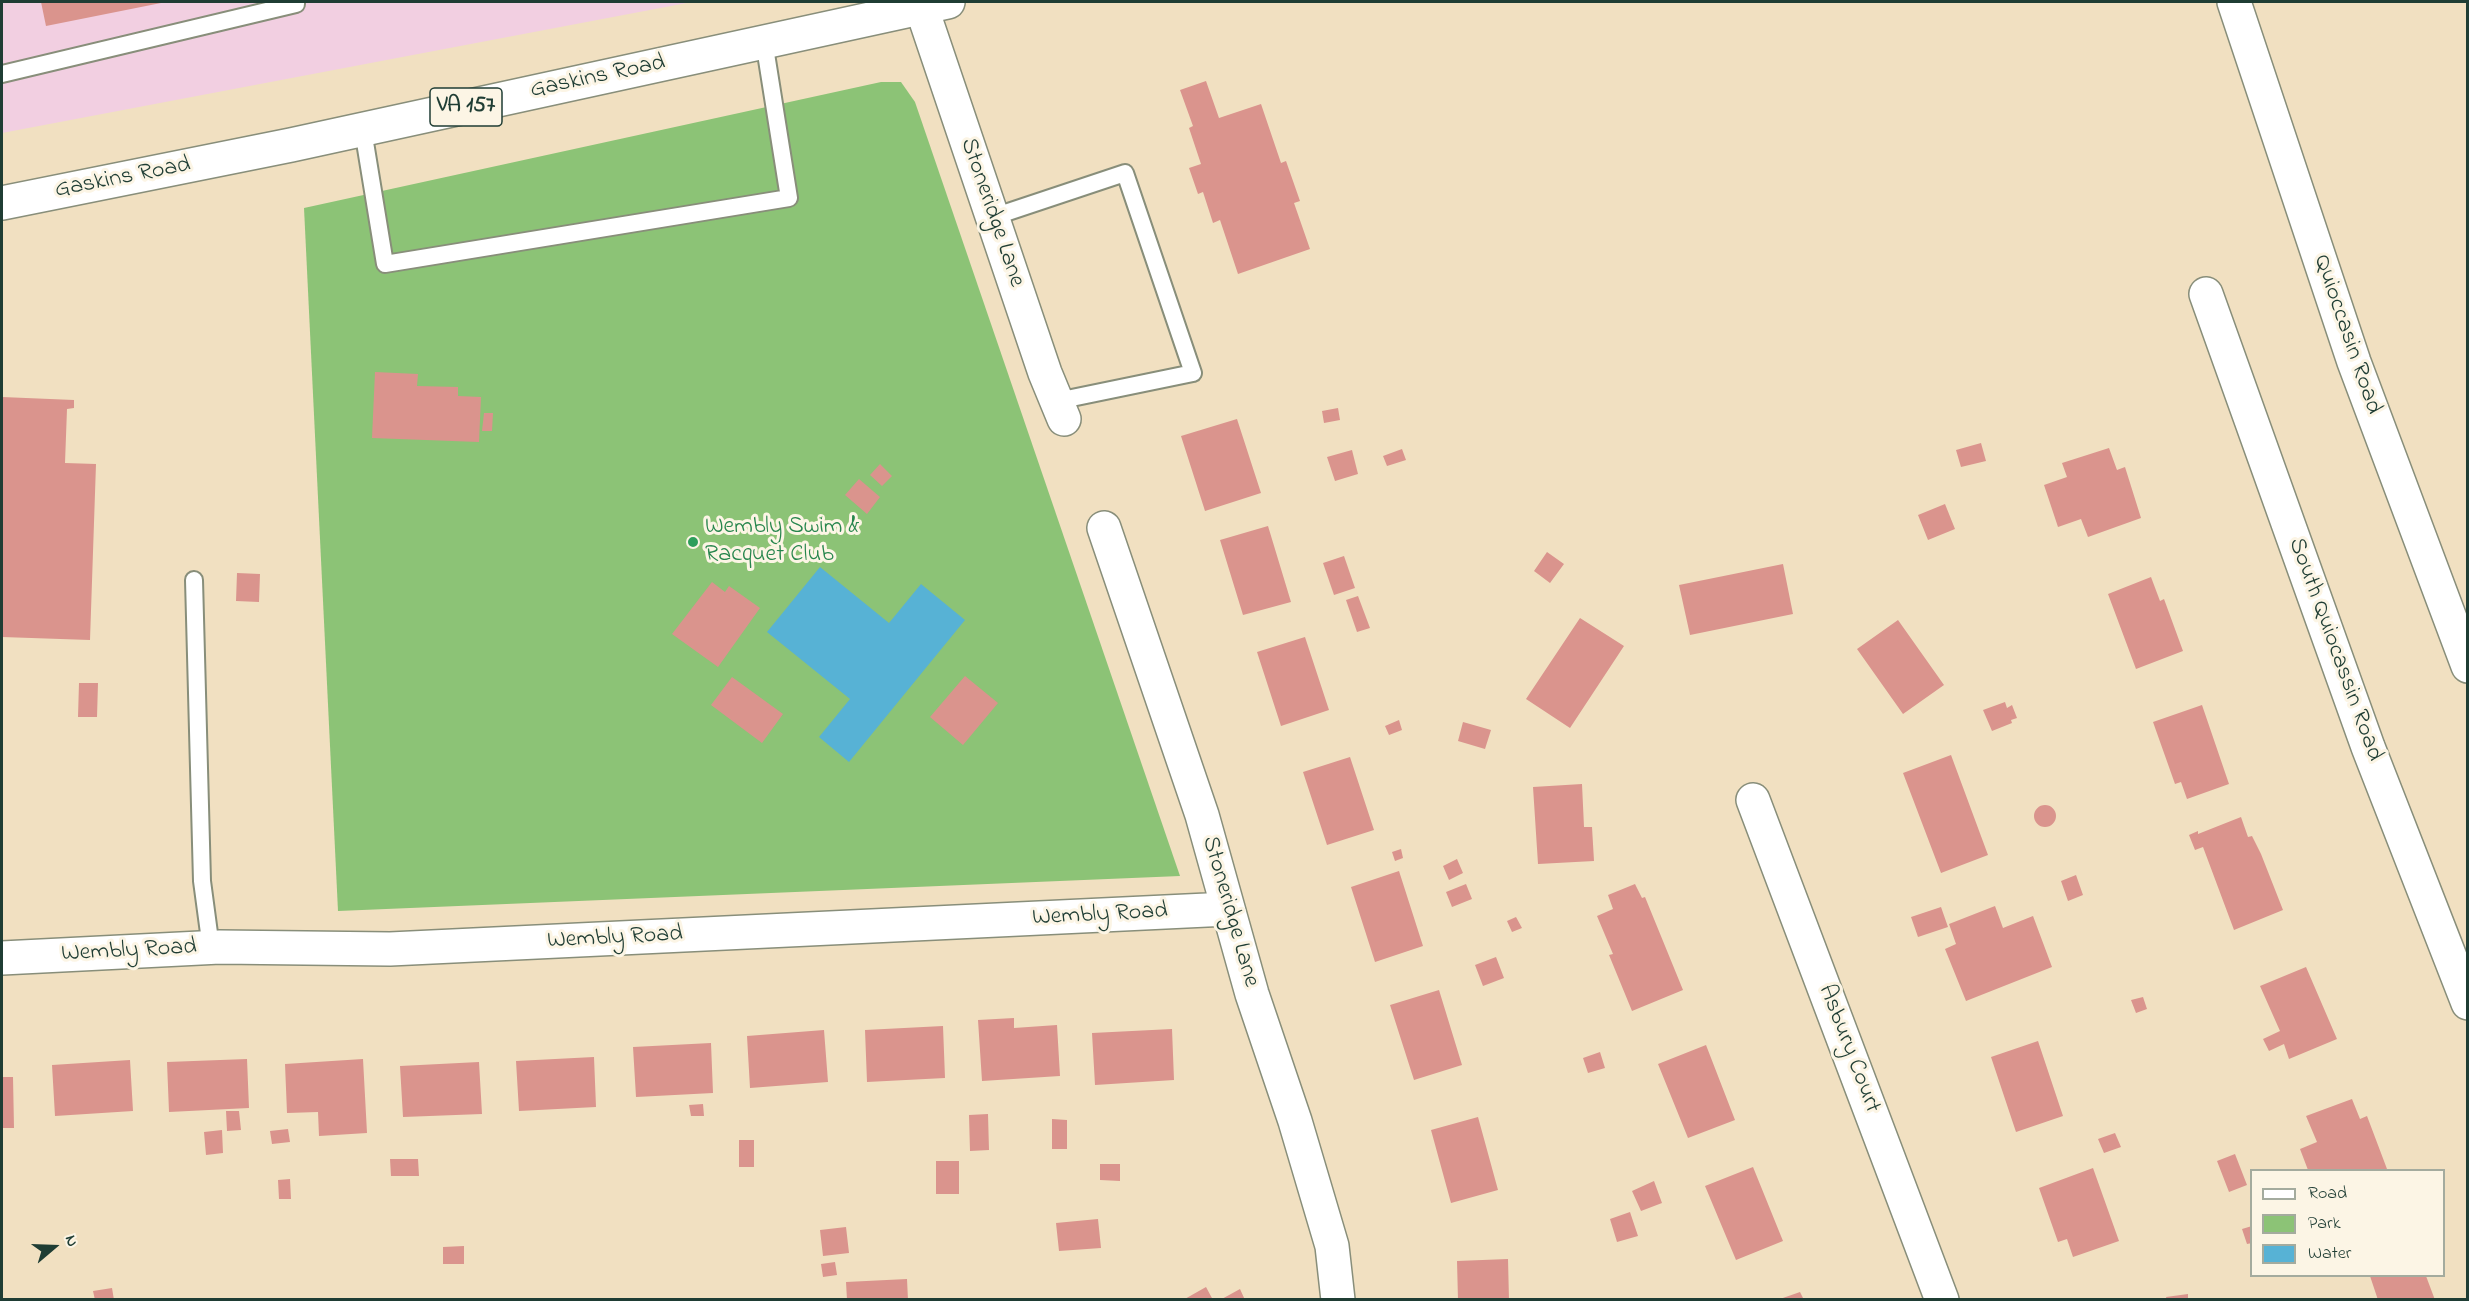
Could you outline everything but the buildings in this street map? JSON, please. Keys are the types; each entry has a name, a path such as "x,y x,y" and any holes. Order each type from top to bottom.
{"street":[{"name":"Quioccasin Road","path":"2234,2 2354,362 2468,666"},
{"name":"Gaskins Road","path":"2,203 363,130 927,3"},
{"name":"Stoneridge Lane","path":"927,3 993,217 1045,374 1060,410"},
{"name":"South Quiocassin Road","path":"2206,294 2368,747 2468,1004"},
{"name":"Stoneridge Lane","path":"1104,528 1202,815 1252,994 1295,1121 1332,1246 1338,1299"},
{"name":"Asbury Court","path":"1753,800 1942,1299"},
{"name":"Wembly Road","path":"2,958 211,948 390,949 1228,909"}],"lane":[{"path":"2,74 296,4 296,2"},
{"path":"363,130 385,264 789,198 764,41"},
{"path":"993,217 1125,173 1129,184 1193,373 1060,410"},
{"path":"194,580 202,881 211,948"}],"shaded area":[{"path":"2,2 692,2 2,133"}],"green space":[{"name":"Wembly Swim & Racquet Club","path":"881,82 901,82 915,102 1180,876 338,911 304,208"}],"water":[{"path":"820,567 889,623 921,584 965,620 849,762 819,737 850,699 767,632"}],"place":[{"name":"Wembly Swim & Racquet Club","path":"693,542"}]}
